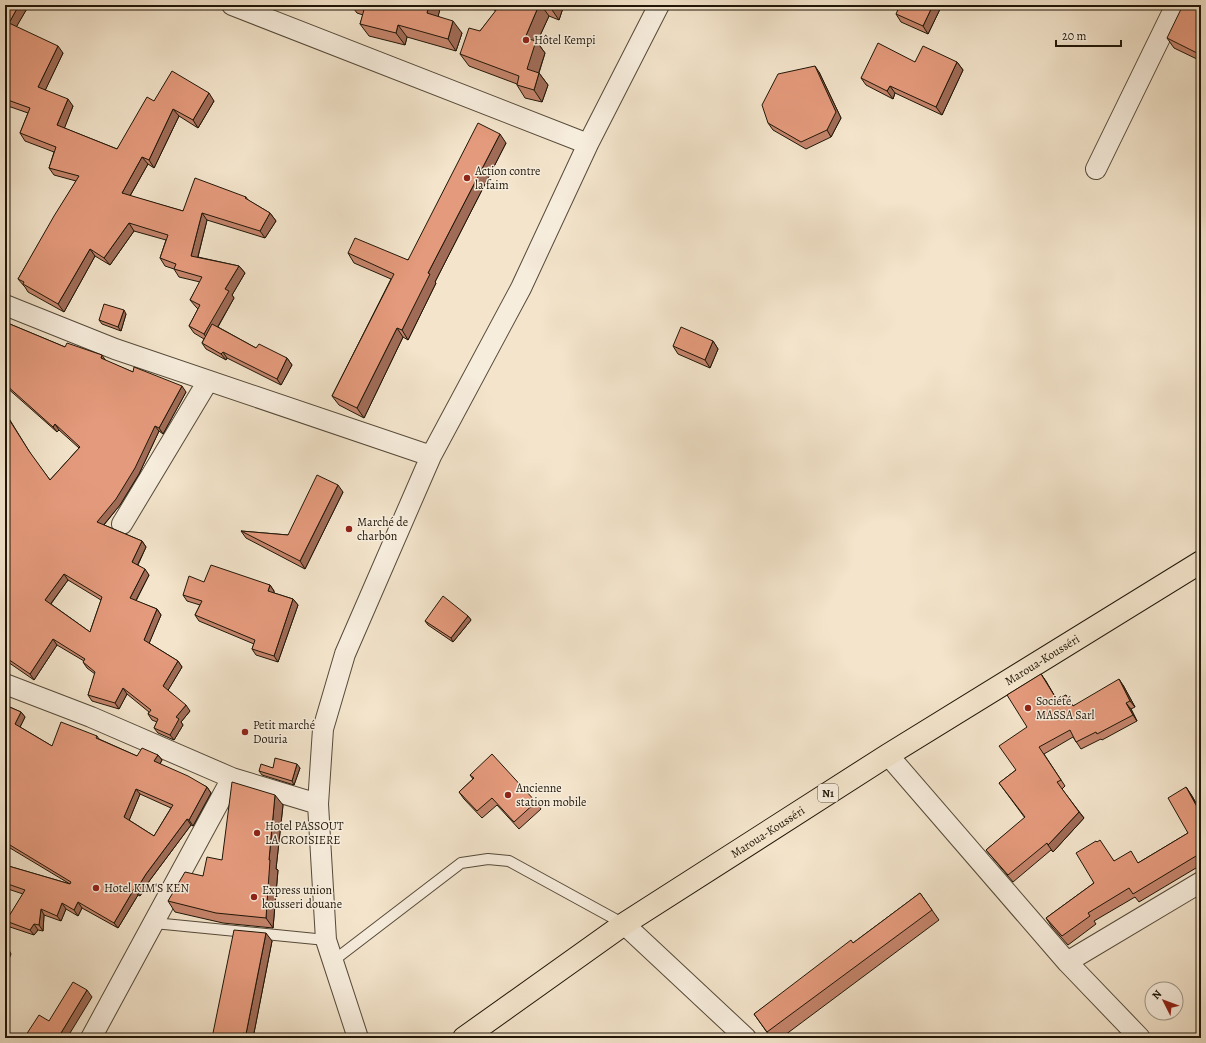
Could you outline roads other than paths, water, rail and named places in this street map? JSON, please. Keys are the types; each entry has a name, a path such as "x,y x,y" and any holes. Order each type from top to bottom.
{"highway":[{"name":"Maroua-Kousséri","path":"464,1038 624,924 888,755 1201,562"}],"street":[{"path":"232,5 588,144"},
{"path":"358,1038 326,940 318,804 323,730 345,654 431,456 520,288 588,144 659,5"},
{"path":"1096,169 1176,5"},
{"path":"5,305 115,349 431,456"},
{"path":"122,524 208,381"},
{"path":"5,684 91,717 232,778 318,804"},
{"path":"888,755 1066,962 1140,1038"},
{"path":"91,1038 232,778"},
{"path":"1066,962 1201,882"},
{"path":"624,924 746,1038"}],"lane":[{"path":"333,961 461,863 488,859 508,861 624,924"},
{"path":"154,923 326,940"}],"place":[{"name":"Hôtel Kempi","path":"526,40"},
{"name":"Action contre la faim","path":"467,178"},
{"name":"Marché de charbon","path":"349,529"},
{"name":"Société MASSA Sarl","path":"1028,708"},
{"name":"Petit marché Douria","path":"245,732"},
{"name":"Ancienne station mobile","path":"508,795"},
{"name":"Hotel PASSOUT LA CROISIERE","path":"257,833"},
{"name":"Hotel KIM'S KEN","path":"96,888"},
{"name":"Express union kousseri douane","path":"254,897"}]}
